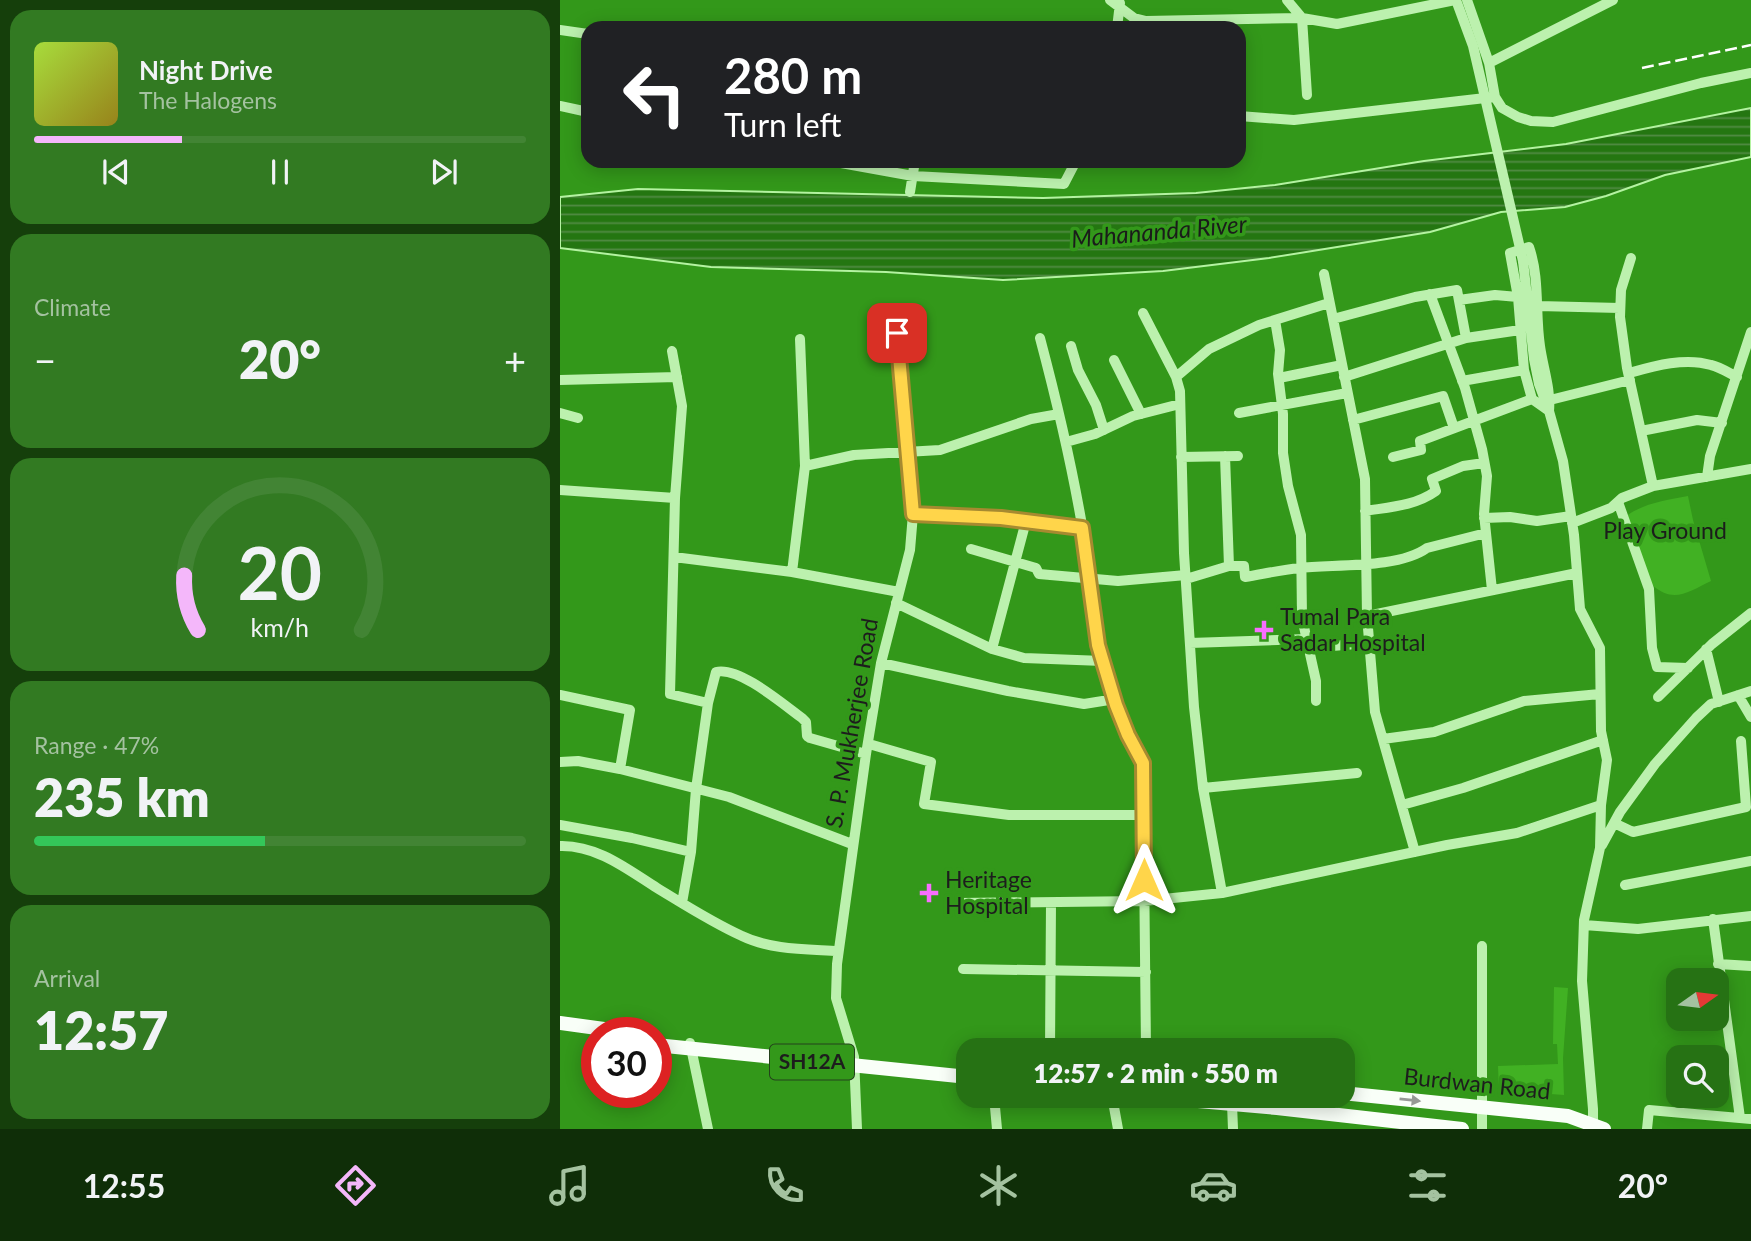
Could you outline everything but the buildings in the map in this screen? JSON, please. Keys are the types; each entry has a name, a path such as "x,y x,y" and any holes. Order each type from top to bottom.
{"main road":[{"path":"560,1023 581,1026"},
{"path":"560,1032 581,1035"},
{"name":"SH12A","path":"672,1041 691,1045"},
{"name":"SH12A","path":"672,1045 956,1068"},
{"name":"SH12A","path":"855,1061 956,1075"},
{"name":"Burdwan Road","path":"1355,1094 1568,1116 1592,1123"},
{"name":"Burdwan Road","path":"1259,1108 1358,1123 1462,1129"}],"street":[{"path":"1110,0 1120,4 1134,18 1146,21 1302,18 1337,24 1455,0 1473,46 1522,261 1539,384 1550,406"},
{"path":"1287,0 1302,18 1307,95"},
{"path":"1467,0 1489,64 1494,97 1502,108 1531,121 1553,122 1700,83 1751,73"},
{"path":"1489,64 1613,0"},
{"path":"560,30 581,33"},
{"path":"1246,117 1294,121 1494,97"},
{"path":"560,106 581,110"},
{"path":"869,168 913,176 1064,184 1072,168"},
{"path":"910,192 914,168"},
{"path":"1532,399 1524,370 1518,297 1510,253 1529,247 1534,261 1540,345 1572,519 1580,609 1600,648 1600,694 1607,760 1601,805 1600,848"},
{"path":"1631,258 1621,290 1620,308 1629,377 1653,486"},
{"path":"1324,274 1365,479 1367,616 1375,712 1415,852"},
{"path":"1332,319 1430,294 1457,290 1466,338"},
{"path":"1430,294 1462,380 1487,476 1484,518 1492,590"},
{"path":"1459,300 1494,295 1518,297"},
{"path":"1176,377 1209,349 1259,325 1329,303"},
{"path":"1538,306 1620,308"},
{"path":"1143,313 1176,377 1180,391 1186,577 1194,707 1203,788 1222,893"},
{"path":"1275,320 1280,350 1283,453 1287,486 1301,536 1302,618 1316,681 1316,701"},
{"name":"S. P. Mukherjee Road","path":"857,1129 855,1061 836,998 838,951 881,663 910,550 913,514 896,324"},
{"path":"1279,378 1343,371 1466,338 1520,330"},
{"path":"1707,477 1710,456 1751,332"},
{"path":"1040,338 1066,442 1082,528 1098,645 1128,735 1143,763 1146,1038"},
{"path":"792,572 805,466 800,339"},
{"path":"1071,346 1078,370 1096,405 1104,430"},
{"path":"672,351 682,406 675,498 670,694 708,704"},
{"path":"1114,360 1141,414"},
{"path":"1393,457 1421,450 1420,441 1532,399 1550,406 1654,366 1682,363 1711,365 1737,377"},
{"path":"1462,380 1524,370"},
{"path":"560,380 677,377"},
{"path":"1239,414 1348,393"},
{"path":"1353,420 1443,396 1454,428"},
{"path":"1066,442 1141,414 1180,404"},
{"path":"560,413 578,418"},
{"path":"805,466 855,455 940,450 1031,419 1059,414"},
{"path":"1641,431 1697,420 1722,423"},
{"path":"1225,456 1229,566"},
{"path":"1181,457 1238,456"},
{"path":"1365,511 1406,505 1424,499 1436,491 1432,479 1463,466 1484,463"},
{"path":"1484,518 1510,517 1537,521 1572,519 1611,508 1653,486 1751,469"},
{"path":"560,490 675,498"},
{"path":"1618,502 1649,589 1652,648 1657,667 1688,668"},
{"path":"913,514 1026,521 1082,528"},
{"path":"992,649 1026,521"},
{"path":"971,549 1036,568 1039,574 1118,581 1186,577 1229,566 1244,566 1245,577 1300,568 1366,565 1420,554 1427,548 1486,534"},
{"path":"674,557 792,572 897,597 992,649 1024,658 1103,661"},
{"path":"1367,616 1577,573"},
{"path":"1658,697 1706,649 1751,613"},
{"path":"1190,643 1307,639 1332,646 1370,643"},
{"path":"1706,649 1718,702"},
{"path":"881,663 1084,705 1115,699"},
{"path":"682,903 691,852 696,789 708,704 716,672 720,670 738,675 803,718 807,736 810,738 931,762 924,804 1009,814 1144,815"},
{"path":"1592,1123 1582,981 1584,925 1592,875 1600,848 1655,764 1696,718 1712,704 1751,691"},
{"path":"1383,739 1434,732 1524,701 1600,694"},
{"path":"560,695 630,710 620,769"},
{"path":"1738,695 1751,717"},
{"path":"1402,805 1463,788 1603,740"},
{"path":"1614,823 1633,832 1746,807 1741,741"},
{"path":"560,762 578,761 620,769 729,797 852,844"},
{"path":"1203,788 1357,773"},
{"path":"960,903 1144,901 1222,893 1517,833 1601,805"},
{"path":"560,825 691,852"},
{"path":"560,846 578,846 606,856 744,937 787,947 838,951"},
{"path":"1625,885 1751,860"},
{"path":"1050,1038 1051,903"},
{"path":"1584,925 1638,929 1751,916"},
{"path":"1647,1129 1649,1110 1745,1119 1718,964 1713,919"},
{"path":"1482,946 1482,1129"},
{"path":"1718,964 1751,966"},
{"path":"963,969 1146,972"},
{"path":"691,1045 708,1129"},
{"path":"995,1108 997,1129"},
{"path":"1114,1108 1118,1129"},
{"path":"1232,1108 1233,1129"}],"green space":[{"name":"Play Ground","path":"1688,496 1711,581 1688,592 1667,594 1652,585 1626,516 1648,505"},
{"path":"1554,987 1568,988 1563,1058 1564,1095 1499,1090 1498,1066 1558,1064 1557,1044 1553,1044"}],"water":[{"name":"Mahananda River","path":"1751,108 1751,157 1665,175 1565,207 1501,212 1430,232 1269,258 1163,271 1003,280 886,272 711,267 560,248 560,197 638,189 1043,198 1196,193 1275,185 1424,161 1566,144"}],"railway":[{"path":"1642,68 1751,45"}],"place":[{"name":"Tumal Para Sadar Hospital","path":"1264,630"},
{"name":"Heritage Hospital","path":"929,893"}],"route":[{"path":"897,333 913,514 1001,518 1082,528 1098,645 1116,705 1143,763 1144,880"}]}
